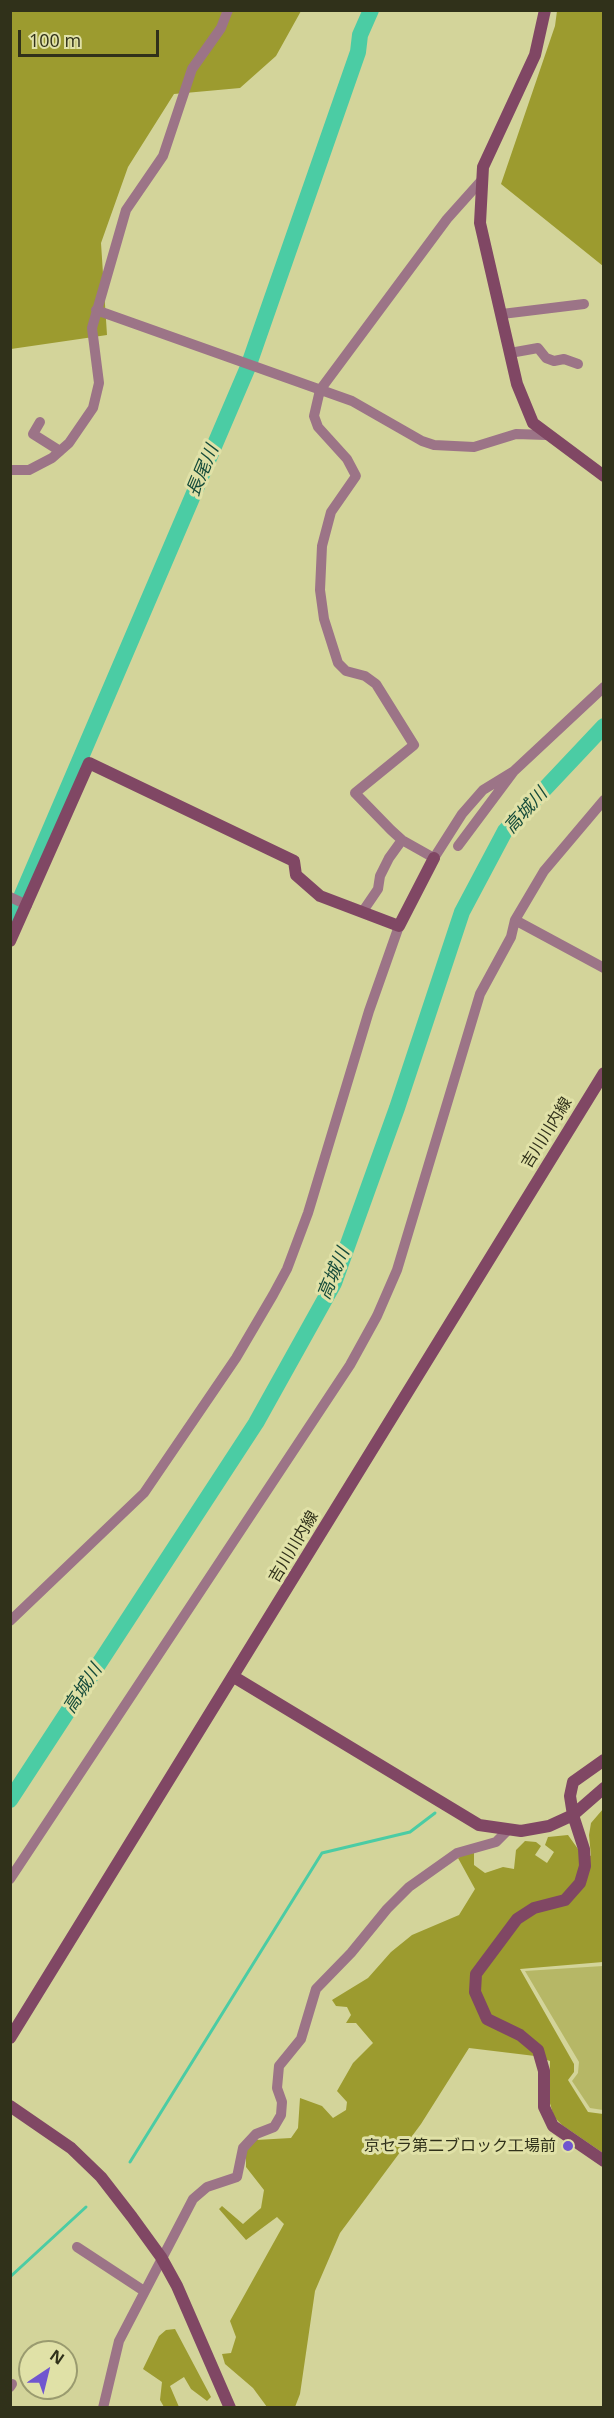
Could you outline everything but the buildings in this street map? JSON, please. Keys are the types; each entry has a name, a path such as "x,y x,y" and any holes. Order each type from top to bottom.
{"street":[{"path":"10,470 29,470 60,451 82,428 93,408 99,383 92,328 126,210 163,156 192,69 221,28 228,10"},
{"path":"545,10 535,55 483,167 480,223 510,352 525,406 533,423 603,476"},
{"path":"435,858 402,840 355,793 414,745 376,684 365,676 346,671 333,654 320,590 322,546 332,512 356,476 347,459 318,427 314,416 320,390 447,219 481,181"},
{"path":"502,314 584,304"},
{"path":"96,310 352,401 422,441 434,445 474,447 516,434 546,435"},
{"path":"510,352 538,348 546,358 554,361 564,359 578,364"},
{"path":"40,422 33,435 60,451"},
{"path":"458,846 514,771 603,687"},
{"path":"10,941 19,902 89,763 294,861 296,875 320,896 399,926"},
{"path":"10,1621 144,1493 236,1358 287,1269 311,1204 369,1011 399,926 435,858 471,803 483,790 514,771"},
{"path":"10,1879 306,1435 350,1365 377,1316 397,1270 480,994 511,937 515,920 544,871 603,800"},
{"path":"363,911 378,889 380,876 388,858 402,840"},
{"path":"515,920 603,968"},
{"name":"吉川川内線","path":"10,2038 234,1677 603,1072"},
{"path":"234,1677 463,1818 479,1825 507,1831 549,1826 573,1815 603,1788"},
{"path":"603,1760 573,1782 570,1796 573,1815 584,1849 585,1866 580,1883 565,1900 534,1908 517,1919 476,1974 475,1992 487,2019 520,2036 538,2050 544,2071 544,2107 553,2126 603,2161"},
{"path":"103,2408 118,2341 193,2199 207,2187 237,2177 243,2148 255,2134 274,2127 282,2108 277,2088 279,2066 301,2039 316,1989 351,1953 387,1909 410,1887 457,1853 496,1842 507,1831"},
{"path":"10,2106 71,2148 101,2177 161,2257 230,2408"},
{"path":"77,2247 144,2291"}],"shaded area":[{"path":"10,11 301,11 276,56 240,88 174,94 128,167 101,243 107,335 11,349"},
{"path":"557,11 603,11 603,266 501,184 555,26"},
{"path":"603,1809 603,1962 520,1969 574,2064 574,2072 568,2080 588,2112 603,2114 603,2153 554,2117 549,2100 550,2061 535,2056 469,2048 421,2124 340,2233 315,2291 300,2394 295,2407 267,2407 253,2388 225,2364 222,2354 231,2353 236,2337 230,2321 284,2224 277,2217 246,2240 219,2209 222,2206 243,2224 261,2208 264,2190 246,2167 246,2150 256,2140 291,2138 298,2128 300,2098 322,2106 333,2118 346,2110 347,2102 337,2091 353,2063 373,2043 356,2023 346,2023 351,2015 347,2007 336,2006 332,2000 368,1978 391,1952 412,1935 459,1915 475,1889 458,1858 474,1853 474,1865 485,1873 503,1867 514,1869 516,1850 525,1841 536,1842 541,1846 535,1855 547,1863 554,1852 545,1845 548,1837 568,1835 578,1849 591,1856 589,1835 591,1823"},
{"path":"604,1966 603,2110 590,2108 572,2081 578,2073 579,2062 525,1971"},
{"path":"175,2329 211,2397 207,2401 191,2389 184,2377 170,2386 179,2407 164,2407 160,2400 162,2382 143,2369 159,2336 166,2330"}],"waterway":[{"name":"長尾川","path":"10,923 248,367 358,52 360,35 371,10"},
{"name":"高城川","path":"10,1800 256,1423 334,1283 397,1108 462,912 505,831 604,726"},
{"path":"130,2162 322,1853 410,1832 435,1813"},
{"path":"10,2277 86,2207"}],"place":[{"name":"京セラ第二ブロック工場前","path":"568,2146"}]}
